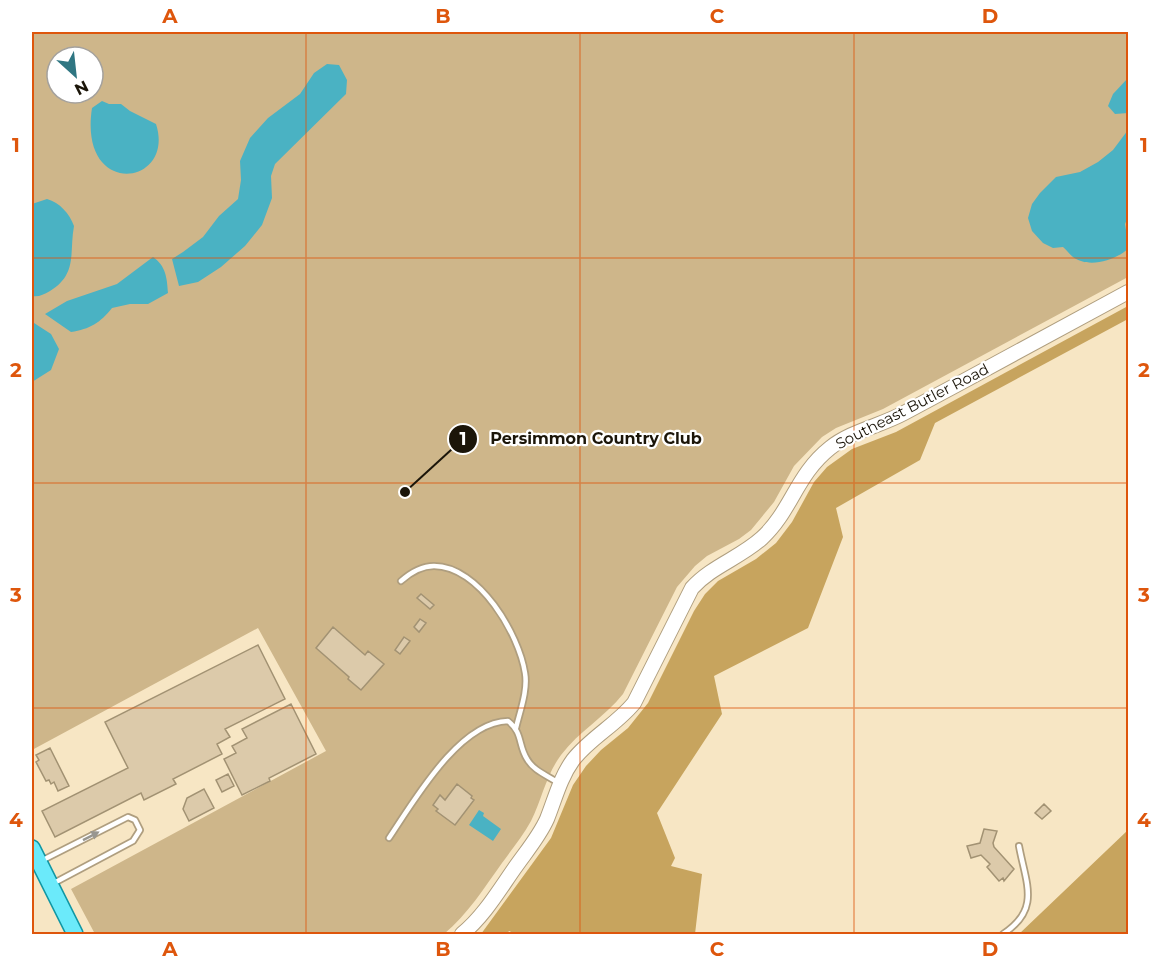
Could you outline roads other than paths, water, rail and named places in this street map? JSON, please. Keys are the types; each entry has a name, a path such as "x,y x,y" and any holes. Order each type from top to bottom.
{"main road":[{"name":"Southeast Butler Road","path":"462,934 489,905 541,831 560,783 574,760 582,750 626,713 633,703 692,588 707,573 744,552 765,536 782,516 802,477 822,454 844,439 888,422 1128,292"},
{"path":"32,848 75,934"}],"lane":[{"path":"401,580 419,569 432,566 444,567 472,582 502,616 521,653 526,676 516,728"},
{"path":"389,838 440,765 469,737 496,721 508,721 516,728 528,761 536,769 560,783"},
{"path":"39,862 128,817 135,820 141,830 133,841 50,885"},
{"path":"1003,934 1015,927 1024,914 1029,899 1019,846"}],"water":[{"path":"327,64 339,65 347,80 346,94 275,164 271,176 272,198 262,225 245,246 221,267 198,282 179,286 172,259 203,237 219,216 238,199 241,180 240,161 250,138 268,118 300,94 314,73"},
{"path":"1128,78 1128,113 1115,114 1108,106 1113,94"},
{"path":"105,102 121,104 156,124 158,145 152,161 141,170 126,174 111,170 99,158 92,138 92,108 96,105 105,105"},
{"path":"1128,130 1128,217 1125,224 1128,232 1128,249 1109,260 1094,263 1079,261 1063,247 1053,248 1043,243 1032,231 1028,218 1032,204 1040,193 1056,177 1080,172 1098,162 1113,150"},
{"path":"47,199 64,209 74,226 71,262 69,270 59,284 43,295 32,296 32,204"},
{"path":"153,257 163,268 168,293 148,304 130,304 112,308 94,324 71,332 45,314 67,301 117,284"},
{"path":"34,323 51,334 59,349 51,370 32,382 32,324"},
{"path":"479,810 484,813 483,816 501,829 493,841 469,825"}],"place":[{"name":"Persimmon Country Club","path":"405,492"}]}
